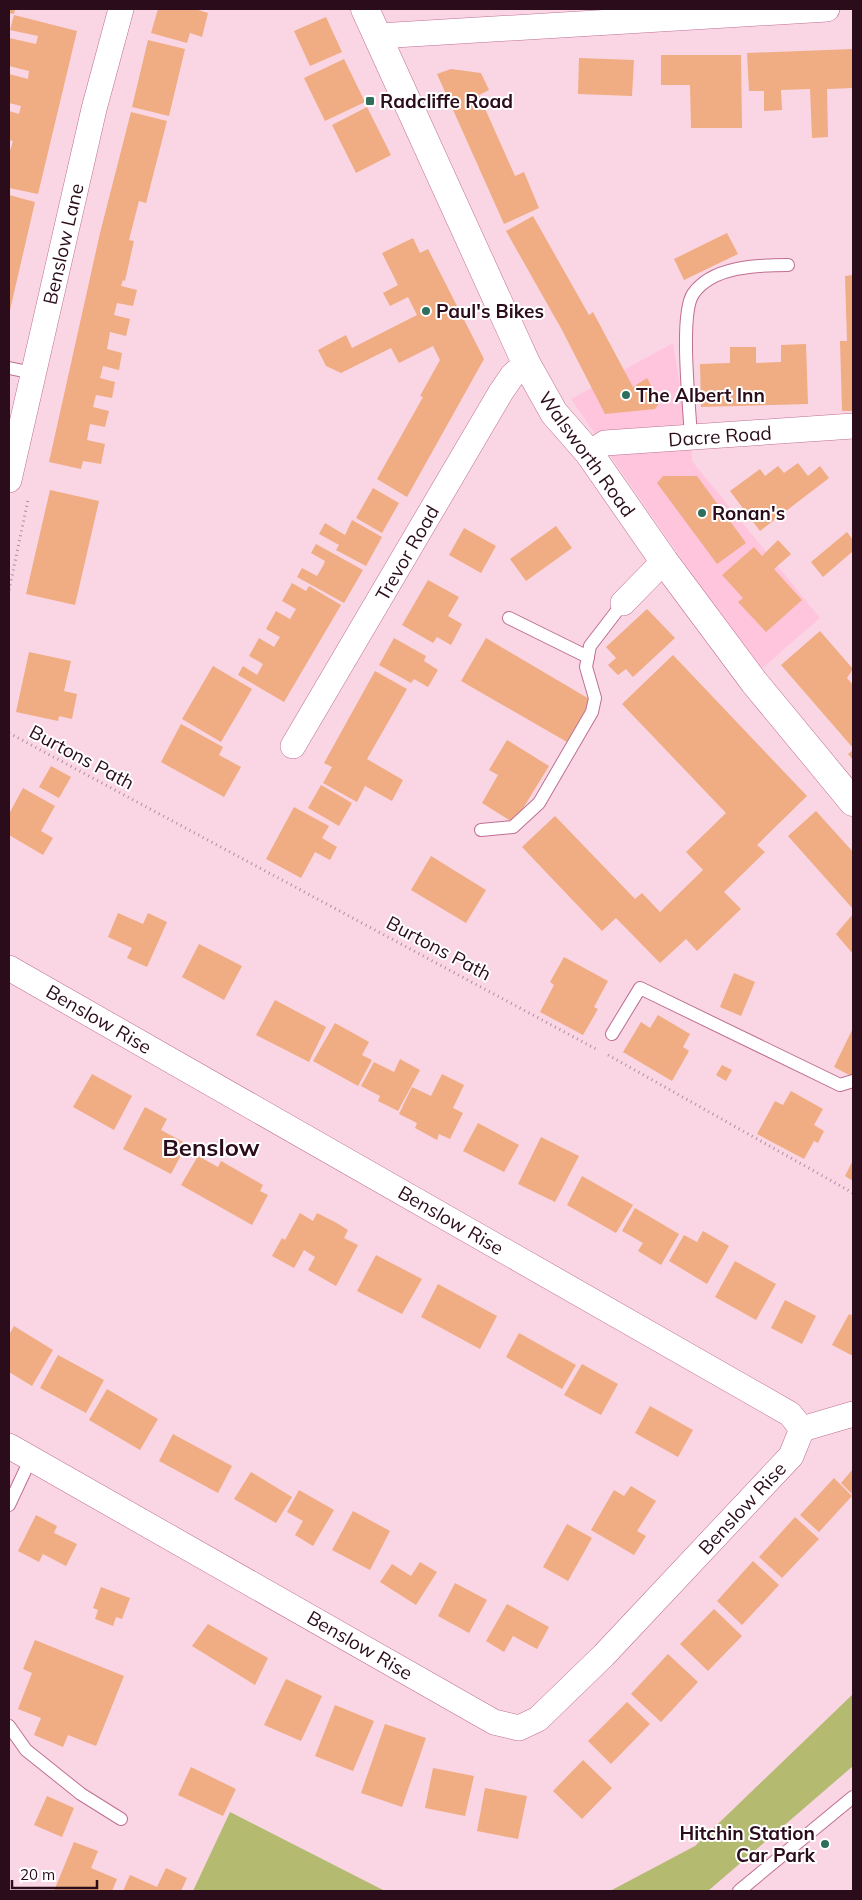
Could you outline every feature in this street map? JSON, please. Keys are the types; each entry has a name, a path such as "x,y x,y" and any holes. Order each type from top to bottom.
{"main road":[{"name":"Walsworth Road","path":"365,9 526,363 554,413 589,453 664,561 754,682 853,802"}],"street":[{"name":"Benslow Lane","path":"9,480 94,109 121,9"},
{"path":"378,36 827,9"},
{"name":"Trevor Road","path":"293,746 501,392 512,376 526,363"},
{"name":"Dacre Road","path":"589,453 605,443 853,426"},
{"path":"623,603 664,561"},
{"name":"Benslow Rise","path":"9,968 790,1414 802,1429 791,1456 611,1648 538,1719 519,1728 494,1722 9,1446"},
{"path":"802,1429 853,1414"}],"lane":[{"path":"691,438 687,312 692,295 703,284 729,272 751,265 788,265"},
{"path":"9,368 34,372"},
{"path":"481,830 513,827 539,803 592,712 595,698 586,667 590,646 623,603"},
{"path":"509,618 588,657"},
{"path":"612,1034 640,988 840,1084 853,1081"},
{"path":"9,1505 31,1458"},
{"path":"9,1726 26,1750 81,1794 121,1819"},
{"path":"739,1891 853,1797"}],"path":[{"name":"Burtons Path","path":"9,733 598,1050"},
{"path":"606,1054 853,1193"}],"shaded area":[{"path":"673,343 684,414 691,439 692,461 820,618 759,671 571,399"}],"green space":[{"path":"853,1694 853,1766 708,1891 610,1891 695,1846"},
{"path":"230,1812 385,1891 193,1891"}],"building":[{"path":"9,9 15,9 14,14 9,13"},
{"path":"158,9 195,9 208,13 202,37 190,33 187,43 151,33"},
{"path":"14,15 77,31 38,194 9,188 9,154 13,141 9,140 9,111 19,114 21,106 9,103 9,74 28,79 29,71 9,66 9,38 36,44 38,36 10,30"},
{"path":"326,17 342,52 310,66 294,31"},
{"path":"148,40 185,49 169,116 132,107"},
{"path":"853,49 853,88 827,89 828,137 812,138 810,89 781,90 782,110 764,111 764,91 749,91 747,53"},
{"path":"661,55 741,55 742,128 691,128 690,85 661,85"},
{"path":"579,58 634,60 632,96 578,94"},
{"path":"344,59 365,102 325,121 304,78"},
{"path":"451,69 481,73 489,90 479,95 515,176 524,172 539,208 504,224 437,74"},
{"path":"367,107 391,155 356,173 332,125"},
{"path":"131,112 167,121 146,203 139,201 129,240 134,241 125,281 123,280 121,286 137,290 133,306 117,303 114,315 130,319 126,336 110,332 107,349 122,353 119,370 103,366 100,378 115,382 112,398 96,395 93,407 109,411 105,427 90,424 87,440 105,444 101,464 83,461 81,469 49,462 100,233"},
{"path":"9,195 35,202 10,310 9,310"},
{"path":"533,216 589,315 593,312 633,387 647,378 660,402 655,409 605,414 562,330 506,231"},
{"path":"727,233 738,254 684,280 674,259"},
{"path":"413,238 420,253 428,249 484,359 407,497 377,479 423,397 420,396 440,360 433,346 399,363 391,348 341,373 326,366 318,350 346,335 352,348 417,315 408,297 390,306 383,293 398,285 382,253"},
{"path":"853,275 853,411 842,411 840,341 847,341 845,276"},
{"path":"806,344 808,404 701,407 700,364 730,363 730,347 756,347 756,363 781,362 781,345"},
{"path":"798,463 808,476 820,466 829,478 760,531 730,491 760,469 765,476 778,466 784,473"},
{"name":"Ronan's","path":"663,476 697,476 746,543 717,564 657,483"},
{"path":"373,488 399,503 382,533 356,518"},
{"path":"50,490 99,501 75,605 26,594"},
{"path":"352,520 382,537 366,566 336,550 339,545 319,534 325,523 345,535"},
{"path":"556,526 572,548 526,581 510,559"},
{"path":"464,528 496,546 481,573 449,555"},
{"path":"847,532 853,540 853,551 823,577 811,562"},
{"path":"778,540 791,554 774,569 802,600 766,632 738,602 743,598 722,575 754,547 762,556"},
{"path":"316,544 363,570 344,603 297,577 302,568 317,576 323,566 325,561 311,553"},
{"path":"428,580 459,597 448,616 462,624 451,645 437,637 433,643 402,625"},
{"path":"292,583 306,591 309,586 341,605 284,702 238,675 243,666 257,675 263,664 249,656 259,638 274,647 280,637 266,629 276,611 290,619 296,609 282,601"},
{"path":"647,609 675,638 633,677 626,669 618,675 608,665 616,658 606,647"},
{"path":"820,631 853,669 847,678 853,685 853,748 781,665"},
{"path":"394,638 426,656 424,661 438,670 428,687 414,679 411,683 379,665"},
{"path":"486,638 591,700 567,742 461,681"},
{"path":"29,652 71,661 64,691 77,694 72,719 59,716 58,721 16,712"},
{"path":"673,655 807,796 757,845 765,852 724,892 741,909 697,951 686,939 660,963 616,918 602,931 522,847 555,816 635,899 642,893 660,912 703,870 686,852 726,813 622,704"},
{"path":"213,666 252,689 221,742 182,719"},
{"path":"375,671 407,689 367,759 403,780 392,801 365,786 357,802 323,783 332,767 324,763"},
{"path":"181,724 223,747 219,755 241,767 224,797 161,762"},
{"path":"507,740 549,766 514,823 482,803 498,775 489,770"},
{"path":"853,750 853,760 848,754"},
{"path":"51,766 71,777 59,798 39,787"},
{"path":"321,785 352,803 339,826 308,808"},
{"path":"23,788 55,806 41,831 53,838 43,855 9,835 9,814"},
{"path":"294,807 329,826 322,838 337,847 330,860 315,852 301,878 266,859"},
{"path":"816,811 853,852 853,909 788,836"},
{"path":"431,856 486,890 466,923 411,890"},
{"path":"118,913 143,924 148,913 167,922 147,967 127,958 132,948 108,937"},
{"path":"853,914 853,954 836,934"},
{"path":"199,944 242,966 224,1000 182,977"},
{"path":"564,957 608,981 594,1007 598,1009 583,1035 540,1012 554,985 550,982"},
{"path":"734,973 755,982 741,1016 720,1007"},
{"path":"275,1000 326,1027 309,1062 256,1035"},
{"path":"658,1015 690,1034 683,1047 689,1051 672,1081 623,1052 641,1022 650,1028"},
{"path":"335,1023 369,1042 362,1055 372,1060 358,1086 313,1061"},
{"path":"853,1028 853,1077 834,1067"},
{"path":"400,1059 420,1070 398,1111 378,1101 380,1096 361,1086 374,1062 394,1072"},
{"path":"722,1065 732,1070 726,1081 716,1075"},
{"path":"92,1074 132,1096 114,1130 73,1107"},
{"path":"442,1074 464,1085 453,1108 463,1113 450,1139 439,1134 437,1140 415,1128 417,1123 399,1114 412,1087 431,1096"},
{"path":"791,1091 823,1109 814,1125 824,1131 818,1143 814,1141 804,1159 757,1134 775,1101 783,1105"},
{"path":"145,1107 167,1119 161,1130 187,1144 171,1174 123,1149"},
{"path":"478,1123 519,1145 504,1172 463,1151"},
{"path":"541,1137 579,1156 555,1202 518,1184"},
{"path":"198,1156 218,1167 221,1161 263,1185 260,1191 268,1195 252,1225 181,1185"},
{"path":"853,1160 853,1181 845,1176"},
{"path":"582,1176 633,1205 616,1233 567,1205"},
{"path":"635,1208 679,1234 661,1265 638,1251 643,1243 622,1231"},
{"path":"300,1213 313,1221 317,1213 335,1222 348,1230 344,1238 358,1245 336,1286 308,1270 315,1257 304,1250 294,1268 272,1256 282,1238 285,1240"},
{"path":"703,1231 729,1246 707,1284 669,1261 684,1235 697,1242"},
{"path":"376,1255 422,1279 402,1314 357,1291"},
{"path":"735,1261 776,1284 756,1320 715,1297"},
{"path":"438,1284 497,1316 480,1349 421,1317"},
{"path":"785,1300 816,1316 802,1344 771,1328"},
{"path":"849,1314 853,1316 853,1356 832,1345"},
{"path":"14,1326 53,1350 32,1386 9,1372 9,1335"},
{"path":"519,1333 576,1365 562,1389 506,1357"},
{"path":"58,1355 104,1380 86,1413 40,1388"},
{"path":"582,1364 618,1384 601,1415 564,1395"},
{"path":"107,1389 158,1419 140,1450 89,1420"},
{"path":"650,1406 693,1430 678,1457 635,1433"},
{"path":"173,1434 232,1466 218,1493 159,1461"},
{"path":"853,1469 853,1495 841,1483"},
{"path":"251,1472 292,1497 276,1523 234,1499"},
{"path":"834,1478 852,1496 819,1532 800,1515"},
{"path":"631,1486 656,1501 637,1531 646,1536 634,1555 591,1530 614,1490 624,1496"},
{"path":"299,1490 334,1510 313,1546 295,1535 303,1521 287,1512"},
{"path":"353,1511 390,1531 370,1570 332,1550"},
{"path":"36,1515 57,1526 54,1533 77,1544 66,1566 43,1554 39,1562 18,1551"},
{"path":"795,1517 819,1539 782,1578 759,1557"},
{"path":"567,1524 592,1538 568,1581 543,1567"},
{"path":"753,1561 779,1585 742,1625 717,1601"},
{"path":"420,1562 437,1572 416,1605 380,1582 392,1564 411,1576"},
{"path":"455,1583 487,1600 469,1633 438,1616"},
{"path":"101,1587 130,1598 122,1619 116,1617 113,1626 95,1619 98,1610 93,1608"},
{"path":"507,1604 549,1627 537,1649 513,1636 504,1652 486,1641"},
{"path":"714,1609 742,1636 708,1671 680,1644"},
{"path":"208,1624 268,1658 255,1685 192,1646"},
{"path":"35,1640 124,1676 96,1746 68,1735 63,1747 34,1735 41,1718 18,1709 32,1673 23,1669"},
{"path":"668,1654 698,1682 661,1722 631,1694"},
{"path":"286,1679 322,1696 301,1741 264,1725"},
{"path":"627,1702 650,1724 611,1764 588,1741"},
{"path":"335,1705 374,1721 353,1771 315,1756"},
{"path":"385,1724 426,1738 402,1807 361,1793"},
{"path":"583,1760 612,1788 582,1819 553,1791"},
{"path":"191,1767 236,1789 223,1816 178,1795"},
{"path":"433,1768 474,1776 465,1816 425,1808"},
{"path":"485,1788 527,1796 518,1839 477,1831"},
{"path":"47,1796 74,1808 62,1837 34,1825"},
{"path":"74,1842 98,1851 91,1868 117,1879 112,1891 54,1891"},
{"path":"166,1868 187,1878 181,1891 123,1891 130,1875 157,1887"}],"place":[{"name":"Radcliffe Road","path":"370,101"},
{"name":"Paul's Bikes","path":"426,311"},
{"name":"The Albert Inn","path":"626,395"},
{"name":"Ronan's","path":"702,513"},
{"name":"Hitchin Station Car Park","path":"825,1844"}],"district":[{"name":"Benslow","path":"211,1147"}]}
